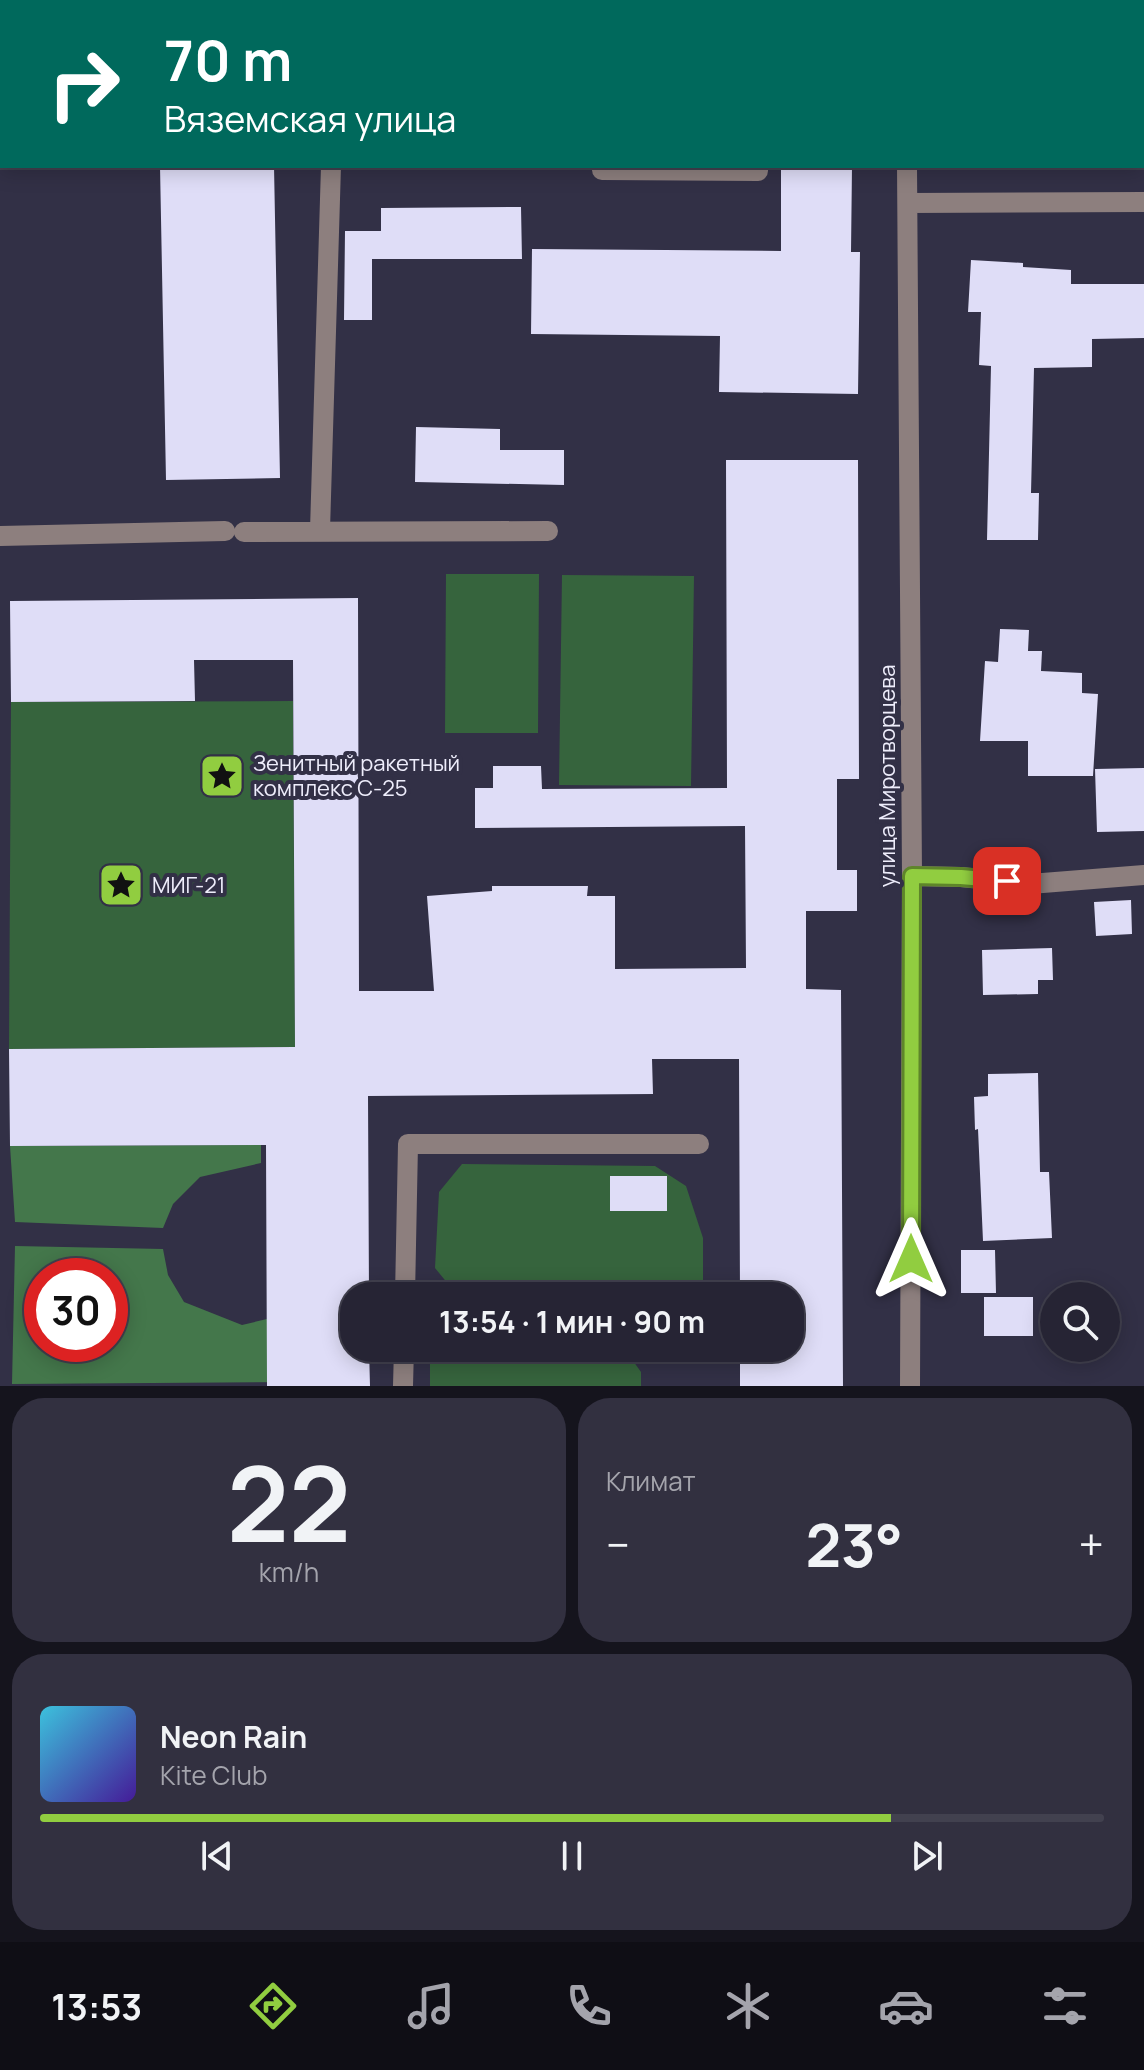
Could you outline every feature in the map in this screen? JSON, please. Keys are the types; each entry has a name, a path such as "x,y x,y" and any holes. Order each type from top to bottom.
{"street":[{"path":"320,530 331,168"},
{"path":"602,170 758,171 758,168"},
{"name":"улица Миротворцева","path":"907,168 912,876 910,1386"},
{"path":"908,203 1144,202"},
{"path":"0,536 320,530 548,531"},
{"path":"912,876 1030,884 1144,875"},
{"path":"405,1282 408,1144 699,1144"},
{"path":"403,1386 404,1362"}],"green space":[{"path":"446,574 539,574 538,733 445,733"},
{"path":"562,575 694,576 691,786 559,785"},
{"path":"293,701 295,1047 9,1049 11,702"},
{"path":"261,1145 261,1163 200,1177 173,1204 163,1228 15,1222 10,1146"},
{"path":"462,1164 655,1166 686,1186 703,1238 703,1282 446,1282 435,1268 439,1192"},
{"path":"15,1246 163,1249 168,1275 184,1302 242,1325 267,1319 267,1370 302,1370 301,1382 12,1384"},
{"path":"430,1362 634,1362 641,1372 641,1386 430,1386"}],"building":[{"path":"160,168 274,168 280,478 166,480"},
{"path":"781,168 852,168 851,252 860,252 858,394 719,392 720,336 531,334 532,249 781,251"},
{"path":"521,207 522,259 372,259 372,320 344,320 345,231 381,231 381,208"},
{"path":"971,260 1071,270 1071,284 1144,284 1144,338 1092,339 1092,367 1034,368 1031,493 1039,493 1038,540 987,540 991,366 979,365 981,312 968,312"},
{"path":"416,427 500,429 500,450 564,450 564,485 415,482"},
{"path":"726,460 858,460 859,779 837,779 837,870 857,870 857,911 806,911 806,989 841,990 843,1386 740,1386 740,1362 804,1362 804,1282 740,1282 739,1059 652,1059 653,1094 368,1096 369,1282 340,1282 340,1362 369,1362 370,1386 267,1386 266,1145 10,1146 9,1049 295,1047 293,660 194,660 195,701 11,702 10,601 358,598 359,991 434,991 427,896 492,891 492,886 588,886 587,896 615,896 615,969 746,968 745,826 475,828 475,788 493,788 493,766 541,766 542,789 727,788"},
{"path":"1000,629 1029,630 1028,651 1042,651 1041,671 1082,673 1082,693 1098,694 1093,776 1028,776 1028,741 980,741 985,661 998,662"},
{"path":"1144,768 1144,831 1097,832 1095,769"},
{"path":"1131,900 1132,934 1096,936 1094,902"},
{"path":"1052,948 1053,980 1038,980 1038,994 983,995 982,950"},
{"path":"1038,1073 1040,1172 1049,1172 1052,1238 983,1241 974,1097 988,1096 988,1074"},
{"path":"610,1176 667,1176 667,1211 610,1211"},
{"path":"961,1250 995,1250 996,1293 961,1293"},
{"path":"984,1297 1033,1297 1033,1336 984,1336"}],"place":[{"name":"Зенитный ракетный комплекс С-25","path":"222,776"},
{"name":"МИГ-21","path":"121,885"}],"route":[{"path":"911,1259 912,876 1007,881"}]}
